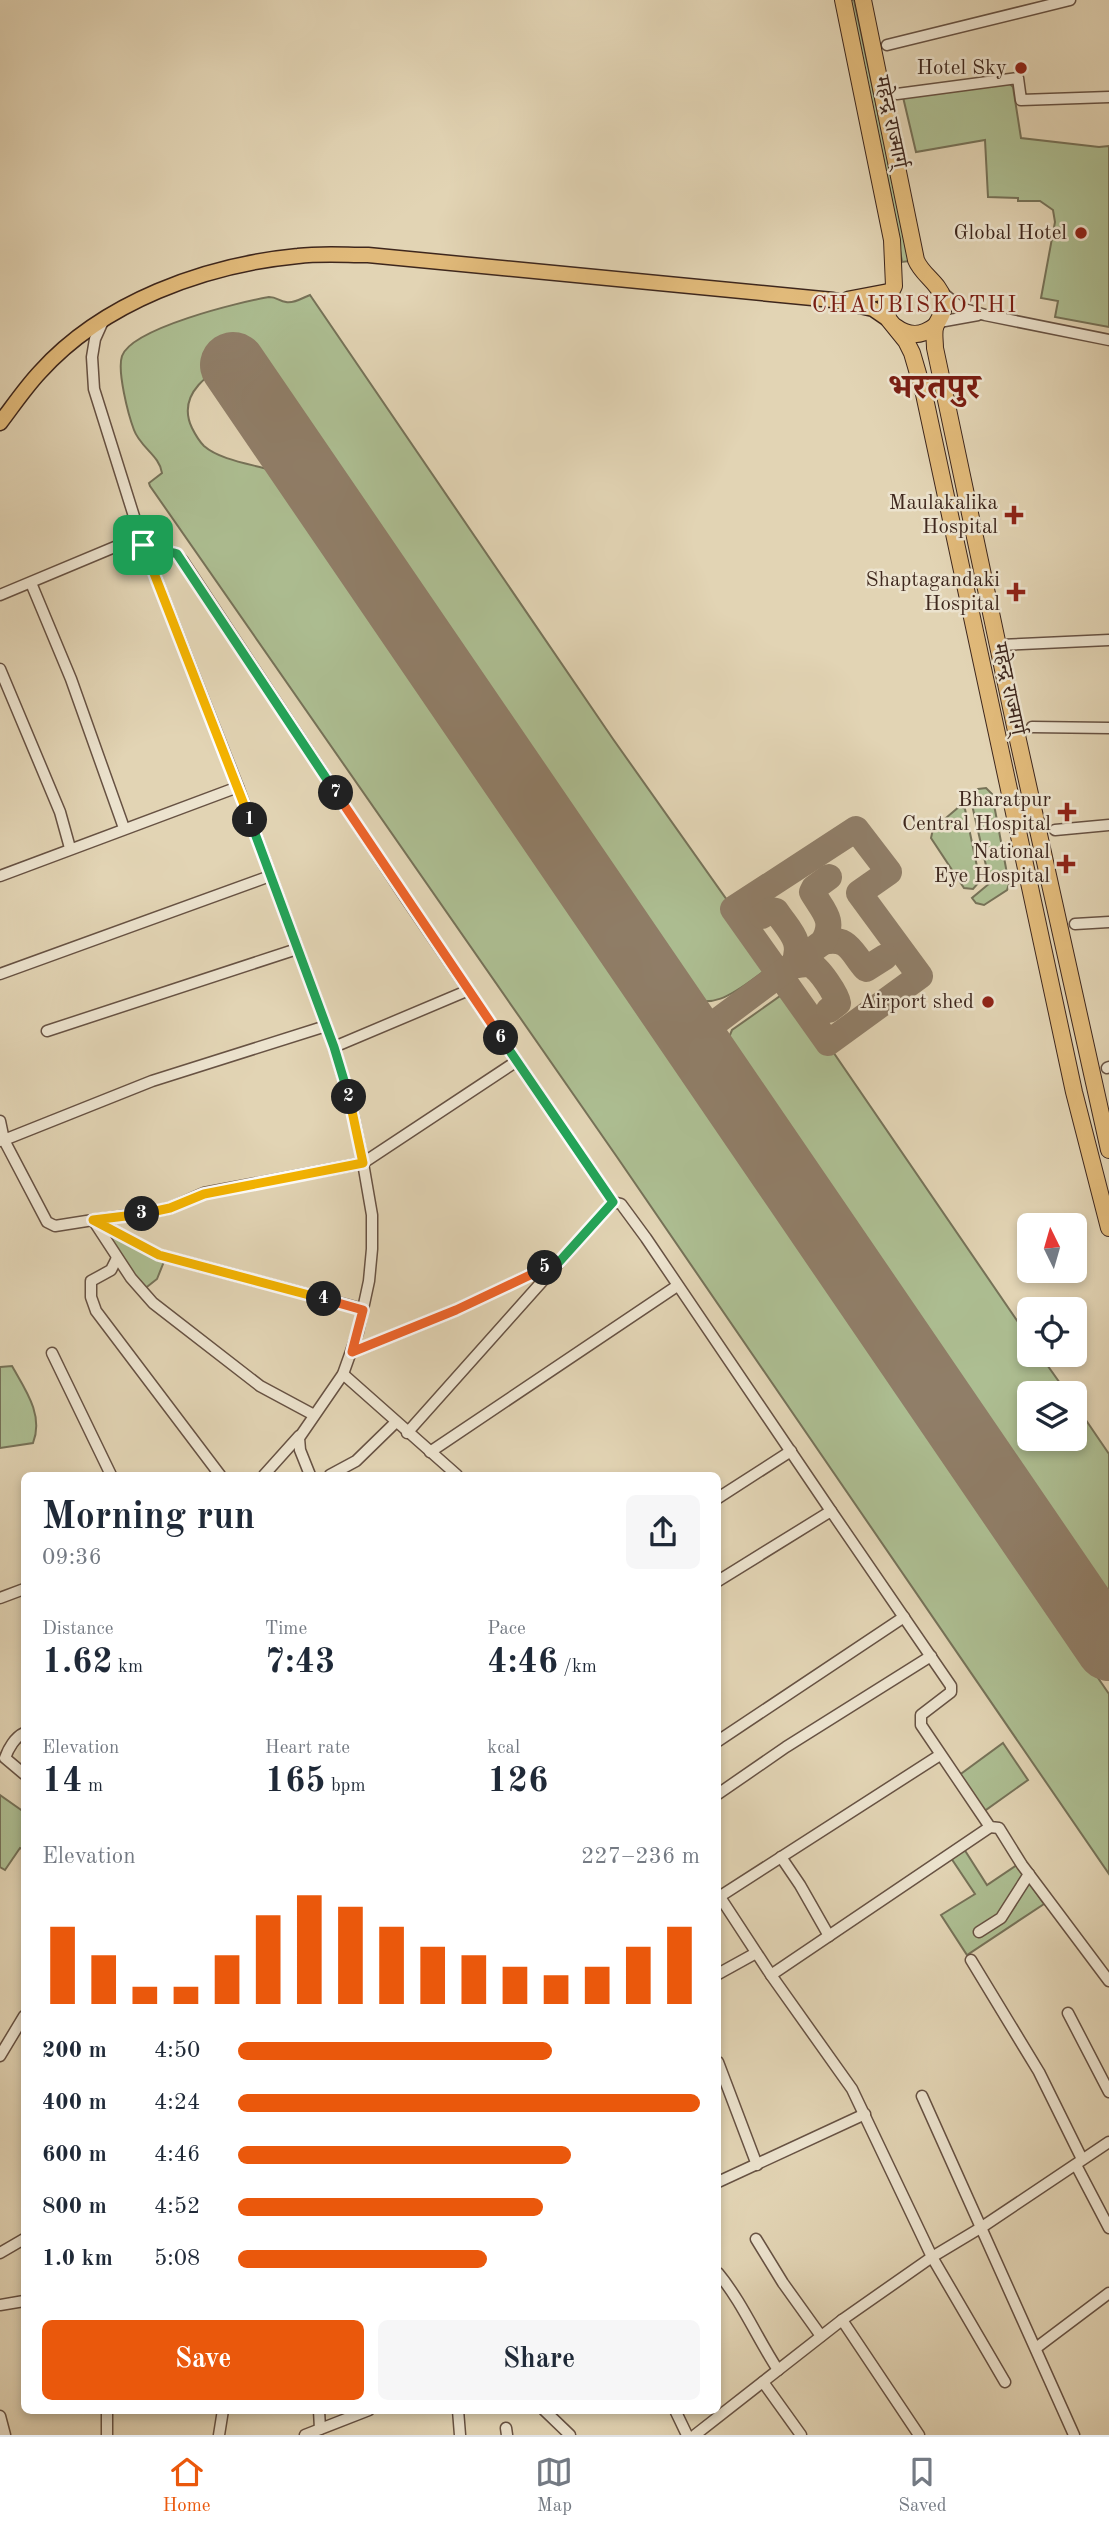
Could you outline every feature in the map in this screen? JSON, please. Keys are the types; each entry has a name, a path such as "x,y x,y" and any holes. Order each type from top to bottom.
{"highway":[{"name":"महेन्द्र राज्मार्ग्","path":"843,0 890,224 892,288 886,302 892,323 912,353 924,394 1063,1042 1109,1228"},
{"name":"महेन्द्र राज्मार्ग्","path":"863,0 916,260 921,271 937,287 944,309 937,324 935,348 1109,1150"},
{"path":"892,288 900,280 917,276 937,287"},
{"path":"892,323 911,334 928,332 937,324"}],"main road":[{"path":"0,423 41,371 104,319 140,299 203,276 268,260 323,254 368,256 833,300 873,309 892,323"},
{"path":"833,300 857,298 892,288"}],"street":[{"path":"887,45 1069,0"},
{"path":"897,94 1018,78 1021,100 1109,97"},
{"path":"937,287 961,308 1109,340"},
{"path":"937,324 985,315"},
{"path":"104,319 95,339 92,357 94,389 142,541 238,787 334,1047 351,1104 372,1215 372,1250 363,1310 343,1374 301,1434 267,1472"},
{"path":"0,595 142,541"},
{"path":"142,541 154,551 166,550 177,554 183,561 613,1202 621,1205 951,1686 951,1692 925,1711 919,1720 990,1827"},
{"path":"31,583 71,679 124,828"},
{"path":"999,645 1109,640"},
{"path":"0,669 60,811 70,848"},
{"path":"1032,727 1109,728"},
{"path":"0,876 238,787"},
{"path":"1055,830 1109,825"},
{"path":"0,974 270,876"},
{"path":"1075,924 1109,922"},
{"path":"47,1031 297,949"},
{"path":"334,1047 469,990"},
{"path":"2,1140 152,1081 326,1026"},
{"path":"0,1121 2,1140 51,1225 161,1210 204,1194 363,1163 517,1061"},
{"path":"407,1433 613,1202"},
{"path":"93,1220 131,1278 153,1303 260,1386 314,1415"},
{"path":"93,1220 159,1255 363,1310"},
{"path":"117,1258 111,1270 91,1281 91,1297 96,1311 218,1472"},
{"path":"352,1352 456,1310 559,1262"},
{"path":"430,1452 677,1286"},
{"path":"52,1353 110,1472"},
{"path":"343,1374 453,1472"},
{"path":"336,1472 356,1461 396,1422"},
{"path":"301,1434 298,1441 309,1472"},
{"path":"721,1496 791,1451"},
{"path":"721,1579 831,1511"},
{"path":"0,1598 21,1590"},
{"path":"721,1739 904,1617"},
{"path":"721,1792 786,1747 931,1656"},
{"path":"21,1734 5,1758 21,1771"},
{"path":"721,1893 940,1755"},
{"path":"771,1975 990,1827 999,1828 1029,1874 1109,1981"},
{"path":"782,1857 829,1936"},
{"path":"979,1933 1001,1918 1029,1874"},
{"path":"721,1900 852,2089 932,2257 1005,2382"},
{"path":"721,1972 756,1953"},
{"path":"971,1961 1039,2072 1109,2228"},
{"path":"1068,2013 1109,2092"},
{"path":"2,2049 21,2021"},
{"path":"13,2034 21,2038"},
{"path":"721,2070 757,2165"},
{"path":"922,2096 1074,2435"},
{"path":"721,2181 864,2114"},
{"path":"695,2435 842,2320 932,2257 1109,2142"},
{"path":"757,2238 783,2283 821,2336"},
{"path":"0,2253 21,2241"},
{"path":"721,2278 778,2370"},
{"path":"1036,2348 1106,2295 1109,2309"},
{"path":"0,2305 21,2302"},
{"path":"842,2320 919,2435"},
{"path":"763,2382 801,2435"},
{"path":"107,2414 107,2435"},
{"path":"219,2435 222,2414"},
{"path":"319,2414 320,2429"},
{"path":"305,2435 359,2414"},
{"path":"458,2414 460,2435"},
{"path":"548,2414 570,2435"},
{"path":"677,2414 687,2435"},
{"path":"0,2416 5,2435"}],"green space":[{"path":"850,0 854,0 910,261 902,262"},
{"name":"Global Hotel","path":"1010,84 1013,87 1021,138 1109,146 1109,327 1055,317 1058,301 1041,298 1055,222 1053,210 1040,201 988,197 985,140 916,152 903,97"},
{"path":"310,295 613,739 773,965 741,988 718,999 694,999 682,993 244,353 211,374 193,392 188,415 192,428 200,442 211,451 271,470 1109,1694 1109,1874 617,1157 150,486 149,483 162,473 158,461 137,436 126,404 121,363 122,356 130,346 165,326 212,310 269,297 289,302"},
{"path":"986,788 992,794 1009,884 1007,890 984,905 976,903 972,898 990,883 970,796 978,789"},
{"path":"960,806 965,809 980,881 973,889 964,888 931,838 933,829"},
{"path":"790,989 1017,1320 1017,1367 1049,1367 1058,1381 1017,1381 1017,1451 1087,1451 1087,1422 1109,1454 1109,1617 727,1056 727,1042 732,1030"},
{"path":"104,1228 165,1259 157,1279 143,1290"},
{"path":"12,1366 32,1403 36,1433 33,1443 0,1448 0,1367"},
{"path":"1003,1743 1028,1780 983,1812 958,1776"},
{"path":"0,1795 21,1810 21,1848 5,1870 0,1867"},
{"path":"964,1849 987,1885 1017,1865 1044,1904 967,1955 941,1915 975,1894 951,1858"}],"taxiway":[{"path":"856,829 889,872 859,893 920,976 828,1043 733,909 856,829"},
{"path":"709,1062 706,1040 716,1022 823,942 828,922 824,910 812,892 829,877"},
{"path":"762,916 771,910 776,911 796,943 793,966 811,965 827,982 838,1003 829,1010"},
{"path":"823,942 844,943 866,969 885,957"},
{"path":"672,1009 682,1018 697,1025 716,1022"}],"runway":[{"path":"233,365 1109,1648"}],"place":[{"name":"Hotel Sky","path":"1021,68"},
{"name":"Global Hotel","path":"1081,233"},
{"name":"Maulakalika Hospital","path":"1014,515"},
{"name":"Shaptagandaki Hospital","path":"1016,592"},
{"name":"Bharatpur Central Hospital","path":"1067,812"},
{"name":"National Eye Hospital","path":"1066,864"},
{"name":"Airport shed","path":"988,1002"}],"district":[{"name":"CHAUBISKOTHI","path":"915,305"},
{"name":"भरतपुर","path":"934,388"}],"route":[{"path":"143,545 150,550 166,550 177,554 183,561 407,900 613,1202 559,1262 456,1310 352,1352 363,1310 159,1255 93,1220 170,1208 204,1194 363,1163 351,1104 334,1047 238,787 143,545"}]}
